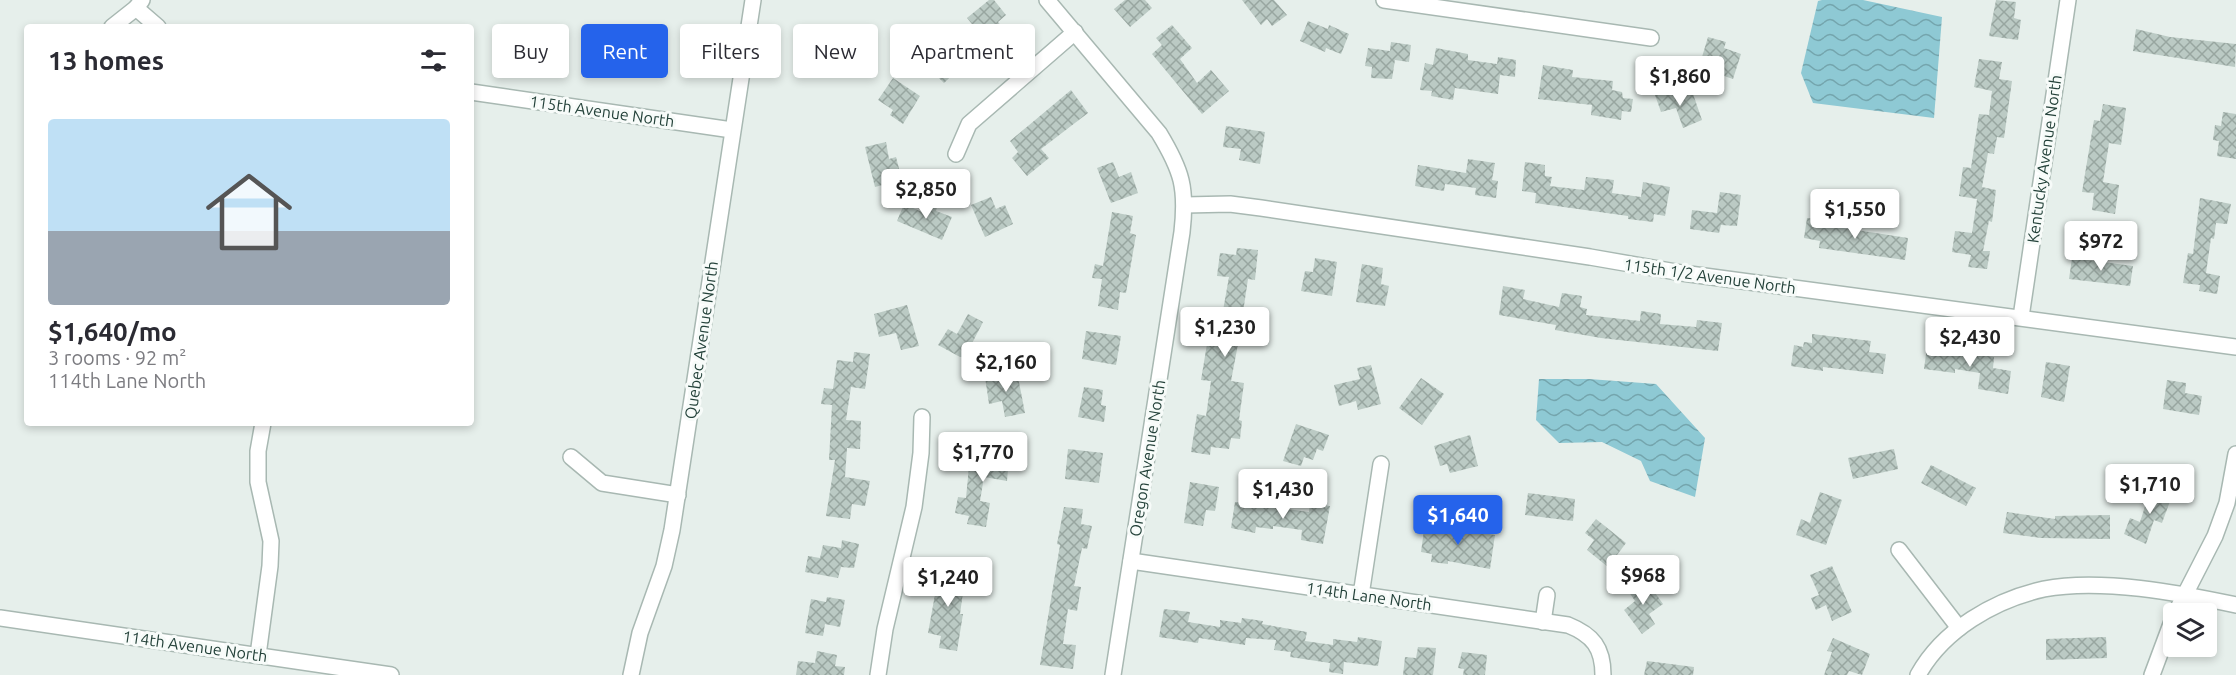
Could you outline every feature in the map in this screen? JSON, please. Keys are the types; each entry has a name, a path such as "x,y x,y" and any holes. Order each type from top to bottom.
{"street":[{"name":"Quebec Avenue North","path":"631,675 640,633 664,566 678,495 753,0"},
{"name":"Oregon Avenue North","path":"1047,0 1159,133 1173,156 1185,195 1113,675"},
{"path":"1384,0 1651,38"},
{"name":"Kentucky Avenue North","path":"2021,317 2068,0"},
{"path":"116,24 139,4 156,24"},
{"path":"956,154 969,124 1075,32"},
{"name":"115th Avenue North","path":"474,92 732,130"},
{"name":"115th 1/2 Avenue North","path":"1185,205 1230,204 1261,208 1682,273 2236,347"},
{"path":"878,675 892,593 914,507 921,453 922,417"},
{"path":"258,656 271,550 258,482 258,451 262,426"},
{"path":"2179,603 2193,582 2215,536 2227,503 2236,454"},
{"path":"571,457 602,483 678,495"},
{"path":"1361,595 1381,464"},
{"path":"1899,550 1959,628"},
{"name":"114th Lane North","path":"1131,561 1568,626 1590,636 1603,661 1603,675"},
{"path":"1917,675 1941,644 1959,628 1989,609 2044,589 2083,585 2111,587 2183,595 2236,605"},
{"path":"1543,622 1547,595"},
{"name":"114th Avenue North","path":"0,618 391,675"},
{"path":"2152,675 2163,645"}],"water":[{"path":"1863,0 1942,17 1934,118 1813,103 1801,73 1818,1"},
{"path":"1539,379 1589,379 1656,384 1705,438 1695,497 1650,481 1641,461 1602,442 1559,443 1536,420"}],"building":[{"path":"989,0 994,0 1006,15 998,22 1000,24 972,24 967,18"},
{"path":"1125,0 1145,0 1152,8 1130,27 1114,9"},
{"path":"1242,0 1274,0 1287,15 1272,26 1267,19 1261,25"},
{"path":"1996,0 2016,2 2014,18 2021,20 2018,40 1989,36"},
{"path":"1308,21 1328,29 1329,25 1349,34 1341,54 1326,48 1325,52 1300,41"},
{"path":"1172,25 1192,48 1180,59 1197,83 1211,70 1229,91 1202,114 1152,54 1162,45 1156,38"},
{"path":"2136,29 2170,37 2236,44 2235,67 2133,51"},
{"path":"1708,37 1726,42 1724,48 1741,54 1733,79 1706,70 1709,59 1702,57"},
{"path":"1391,42 1411,45 1409,62 1395,60 1392,79 1371,78 1372,67 1365,66 1368,48 1390,51"},
{"path":"1436,48 1468,54 1468,60 1497,64 1498,57 1516,60 1515,77 1500,75 1498,94 1455,88 1453,100 1431,96 1432,91 1420,90 1425,63 1433,65"},
{"path":"1979,59 2002,62 1999,79 2012,81 2004,138 1997,137 1994,154 1988,153 1982,187 1996,190 1992,222 1989,221 1983,251 1990,251 1987,269 1968,267 1971,255 1952,252 1955,231 1972,233 1977,199 1959,196 1963,167 1971,168 1979,114 1989,115 1992,91 1974,87"},
{"path":"1543,65 1573,70 1572,77 1613,81 1612,90 1622,92 1623,98 1633,99 1631,112 1622,111 1621,120 1591,115 1592,105 1538,99"},
{"path":"893,78 920,96 903,124 890,115 893,110 878,100"},
{"path":"939,78 949,78 944,83"},
{"path":"1672,89 1674,98 1692,91 1702,120 1683,128 1676,108 1661,112 1655,95"},
{"path":"1071,90 1088,113 1041,149 1049,158 1027,176 1012,158 1018,152 1010,141"},
{"path":"2103,104 2126,108 2121,145 2109,143 2103,182 2119,185 2115,214 2092,210 2094,193 2082,192 2094,120 2100,121"},
{"path":"2223,112 2236,114 2236,159 2217,156 2219,141 2213,140 2215,125 2221,126"},
{"path":"1226,126 1265,132 1260,164 1239,160 1241,149 1223,147"},
{"path":"886,142 889,159 896,157 902,180 875,187 865,147"},
{"path":"1468,159 1495,163 1492,180 1498,181 1496,198 1475,195 1476,188 1445,184 1444,191 1415,186 1418,165 1466,173"},
{"path":"1113,162 1119,177 1131,172 1138,193 1111,203 1097,168"},
{"path":"1525,162 1545,165 1545,176 1552,177 1550,186 1584,190 1586,177 1614,180 1612,193 1641,197 1643,182 1670,187 1665,216 1654,214 1653,222 1628,219 1628,216 1535,203 1536,193 1522,191"},
{"path":"1720,192 1741,195 1737,226 1721,225 1719,233 1690,229 1692,210 1717,213"},
{"path":"991,197 996,209 1005,205 1013,224 985,237 971,205"},
{"path":"2200,198 2231,204 2227,224 2216,223 2214,239 2211,238 2206,273 2220,276 2217,294 2199,291 2200,285 2183,283 2188,253 2193,254"},
{"path":"926,202 937,207 936,211 952,217 942,240 897,221 904,204 922,212"},
{"path":"1112,212 1133,216 1130,233 1136,235 1126,293 1120,292 1118,310 1098,306 1102,279 1092,278 1095,264 1103,266"},
{"path":"1807,218 1844,222 1843,228 1908,238 1905,260 1819,248 1820,241 1804,238"},
{"path":"1237,248 1258,250 1255,280 1248,279 1231,381 1244,383 1239,420 1242,421 1240,439 1231,438 1229,449 1211,447 1210,455 1191,452 1197,414 1206,416 1211,381 1201,380 1212,314 1222,316 1229,277 1217,276 1220,253 1236,255"},
{"path":"1315,258 1337,262 1332,296 1301,291 1305,271 1313,272"},
{"path":"2072,258 2133,266 2130,286 2069,279"},
{"path":"1362,264 1383,268 1381,284 1389,286 1385,306 1356,302"},
{"path":"1503,286 1525,290 1523,299 1559,307 1562,293 1582,296 1580,307 1587,309 1586,315 1640,321 1641,311 1661,314 1660,324 1696,327 1697,320 1722,323 1718,351 1601,338 1555,330 1556,325 1499,315"},
{"path":"907,305 919,346 901,350 896,333 879,337 874,314"},
{"path":"968,314 983,322 965,357 960,357 938,345 948,329 957,334"},
{"path":"1086,331 1121,336 1116,365 1082,359"},
{"path":"1812,334 1871,341 1869,352 1886,354 1883,374 1823,367 1823,371 1791,366 1794,345 1803,347 1804,342 1812,343"},
{"path":"1927,347 1994,357 1993,368 2011,371 2008,394 1978,389 1980,373 1955,369 1955,373 1924,369"},
{"path":"854,352 870,354 865,389 851,387 846,420 861,421 860,449 847,448 845,477 870,481 865,506 852,504 850,519 826,516 835,460 829,460 832,405 821,404 824,388 833,389 837,360 853,362"},
{"path":"2046,362 2070,366 2064,402 2041,397"},
{"path":"1371,365 1381,404 1358,410 1356,401 1339,406 1334,385 1360,379 1357,368"},
{"path":"1017,372 1025,413 1005,417 1002,401 989,404 985,377"},
{"path":"1421,378 1444,394 1422,425 1399,408"},
{"path":"2167,380 2186,383 2185,393 2202,396 2199,415 2163,409"},
{"path":"1084,387 1103,390 1101,405 1106,406 1104,422 1078,417"},
{"path":"1296,424 1329,435 1323,451 1317,449 1313,460 1304,457 1301,466 1283,461"},
{"path":"1470,435 1478,466 1450,473 1447,464 1440,466 1434,446"},
{"path":"988,443 1010,446 1007,481 984,477 980,501 990,503 986,527 967,524 969,516 955,513 958,497 966,498 970,456 986,458"},
{"path":"1068,449 1103,453 1099,483 1065,479"},
{"path":"1894,449 1898,469 1853,479 1848,458"},
{"path":"1931,465 1976,488 1966,506 1921,483"},
{"path":"1190,482 1219,487 1215,511 1206,510 1203,526 1184,523"},
{"path":"2152,485 2173,493 2162,523 2154,520 2146,544 2124,534 2130,518 2140,522"},
{"path":"1820,492 1842,500 1826,545 1796,535 1801,519 1810,523"},
{"path":"1528,493 1575,499 1573,521 1525,515"},
{"path":"1235,502 1309,512 1310,503 1330,506 1323,544 1301,540 1302,530 1273,526 1273,529 1256,527 1255,533 1231,528"},
{"path":"1064,507 1083,509 1081,524 1092,526 1087,549 1082,548 1074,586 1081,587 1077,611 1068,609 1063,644 1076,645 1073,669 1040,665"},
{"path":"2007,512 2055,519 2055,516 2110,515 2110,539 2041,538 2003,533"},
{"path":"1596,519 1626,543 1608,567 1587,550 1594,540 1585,533"},
{"path":"1425,523 1495,535 1490,569 1448,561 1448,564 1431,562 1432,554 1421,552"},
{"path":"842,540 859,544 854,568 841,567 838,578 805,572 808,556 820,558 823,545 841,548"},
{"path":"1832,566 1852,612 1832,621 1826,605 1816,610 1811,598 1819,595 1810,575"},
{"path":"940,567 966,571 960,614 963,614 957,651 939,648 941,636 928,633"},
{"path":"1646,580 1663,604 1649,614 1655,624 1642,634 1624,610 1635,601 1629,592"},
{"path":"827,597 845,600 840,627 825,624 823,636 805,633 811,599 826,602"},
{"path":"1164,609 1190,612 1188,622 1220,627 1220,620 1241,623 1242,618 1263,621 1262,624 1307,632 1305,641 1333,645 1333,639 1357,642 1358,637 1382,641 1378,666 1344,662 1343,674 1329,672 1330,663 1290,657 1291,652 1274,650 1276,640 1246,638 1245,645 1199,638 1198,643 1159,637"},
{"path":"2106,637 2107,658 2046,660 2046,639"},
{"path":"1833,638 1870,654 1862,675 1849,671 1847,675 1824,675 1832,652 1827,651"},
{"path":"1418,647 1436,648 1433,675 1403,675 1405,657 1416,658"},
{"path":"817,651 837,655 835,666 845,667 844,675 796,675 798,661 815,663"},
{"path":"1462,652 1487,655 1485,675 1463,675 1464,669 1458,668"},
{"path":"1647,661 1694,667 1693,675 1644,675"}]}
